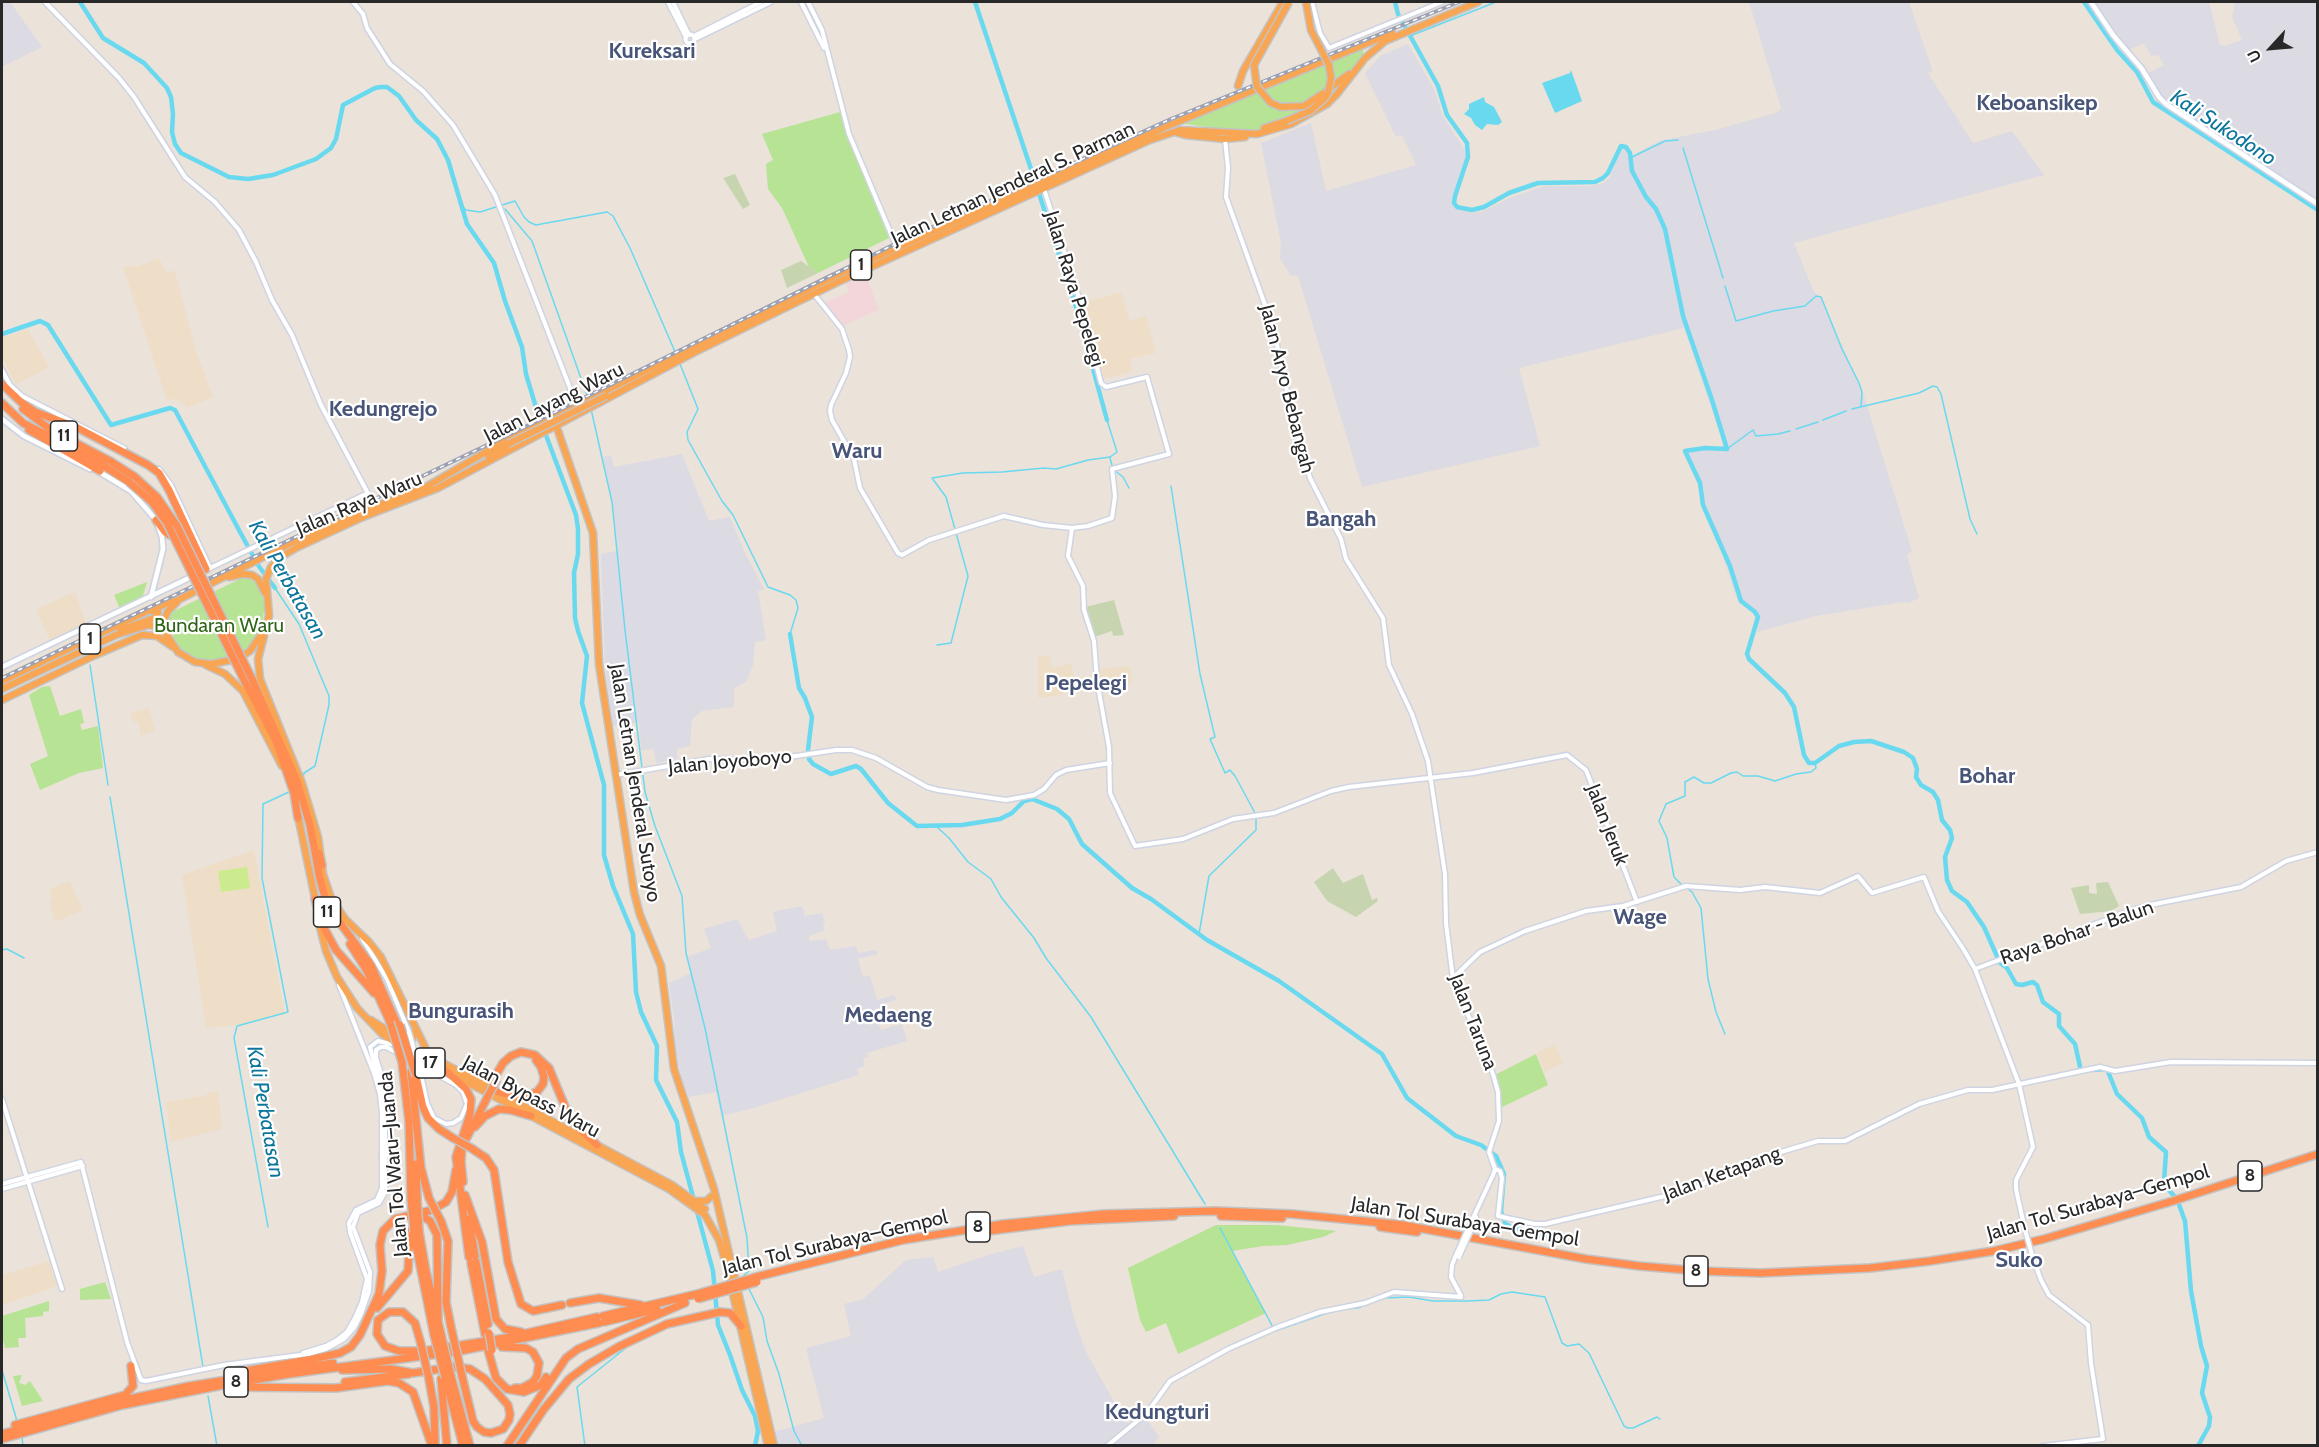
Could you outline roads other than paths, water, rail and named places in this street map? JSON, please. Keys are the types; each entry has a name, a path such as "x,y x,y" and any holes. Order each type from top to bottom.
{"highway":[{"path":"1238,86 1243,71 1283,2"},
{"path":"1289,2 1254,65 1257,87 1271,103 1281,107 1304,106 1343,80 1364,60 1365,50 1356,48"},
{"path":"1247,133 1310,111 1328,93 1331,78 1329,65 1311,30 1306,2"},
{"name":"Jalan Letnan Jenderal S. Parman","path":"1172,129 1257,134 1279,129 1314,113 1337,94 1364,60 1385,41 1468,2"},
{"name":"Jalan Letnan Jenderal S. Parman","path":"692,351 813,294 837,279 1172,129 1183,119 1356,48 1478,2"},
{"path":"1183,119 1183,125 1190,129"},
{"path":"1172,129 1185,135 1225,139 1257,134"},
{"name":"1","path":"692,351 897,248 1038,188"},
{"name":"Jalan Layang Waru","path":"426,489 508,444 692,351"},
{"path":"550,428 567,420 589,404 678,357"},
{"path":"2,384 35,412 76,427 152,468 163,479 208,569"},
{"name":"Jalan Tol Waru–Juanda","path":"2,384 18,404 37,420 110,461 132,479 152,502 167,523 248,681 296,786 310,825 320,879 328,903 366,958 387,997 402,1062 409,1122 414,1232 437,1334 436,1343 463,1446"},
{"name":"Jalan Tol Waru–Juanda","path":"2,403 23,423 132,479"},
{"path":"562,437 550,428 547,421 577,406 589,404"},
{"path":"562,437 562,428 567,420"},
{"name":"Jalan Raya Waru","path":"265,629 269,616 266,579 271,567 282,556 426,489 472,459 547,421"},
{"path":"23,423 35,434 100,471"},
{"name":"Jalan Raya Waru","path":"180,600 251,562 374,505 426,489 438,488 550,428"},
{"name":"Jalan Letnan Jenderal Sutoyo","path":"562,437 593,533 599,664 635,901 663,975 674,1069 712,1185 729,1251"},
{"path":"156,520 163,530 172,535 181,528 181,516"},
{"path":"217,581 240,574 252,575 261,583 268,602"},
{"path":"174,646 166,629 165,618 170,608 180,600"},
{"name":"1","path":"2,681 134,618 180,600"},
{"path":"93,656 96,649 123,628 156,618 159,613 155,610 134,618"},
{"name":"1","path":"2,689 113,636 148,625 156,626 166,634 185,657 202,665"},
{"path":"121,643 134,629"},
{"path":"202,665 227,662 242,656 250,651 265,629"},
{"name":"Jalan Bypass Waru","path":"265,629 258,659 258,674 265,696 281,730 296,786"},
{"name":"1","path":"2,700 142,635 152,634 174,646"},
{"path":"248,698 237,671 238,666 243,664 249,667 265,696"},
{"name":"Jalan Bypass Waru","path":"202,665 225,674 248,698 296,786 318,837 328,892 341,914 381,957 426,1050 433,1058 682,1191 712,1222 729,1251"},
{"name":"Jalan Tol Waru–Juanda","path":"248,681 296,786 321,898 332,921 357,954 390,1017"},
{"path":"296,786 298,818"},
{"name":"Jalan Bypass Waru","path":"298,818 326,949 337,978 357,1008 382,1034 401,1047 694,1201 712,1222 726,1264"},
{"path":"310,825 322,865"},
{"path":"328,892 336,912 373,965 387,997"},
{"path":"315,899 322,923 336,950 371,988 390,1017 399,1025 428,1118 439,1129 486,1158 494,1170 508,1262 521,1304 533,1311 599,1298 633,1305 653,1305"},
{"path":"357,1008 401,1040 411,1040 416,1029"},
{"path":"473,1260 461,1156 467,1136 503,1063 514,1054 527,1052 539,1058 551,1072 571,1121 597,1145"},
{"path":"495,1090 515,1097 528,1097 539,1090 544,1077 539,1064 533,1059 522,1056 509,1062 496,1078"},
{"path":"189,1386 219,1377 340,1353 356,1341 379,1294 382,1235 391,1222 406,1215 429,1211 446,1202 452,1192 456,1170 456,1140 470,1114 471,1099 466,1089 446,1071"},
{"name":"Jalan Tol Waru–Juanda","path":"416,1074 416,1128"},
{"path":"456,1140 485,1099"},
{"path":"461,1156 469,1136 489,1113 507,1109 531,1116"},
{"path":"326,1388 359,1379 457,1366 478,1373 493,1387 508,1405 510,1420 503,1429 491,1433 484,1432 477,1427 473,1420 462,1376 450,1327 446,1302 448,1246 446,1234 429,1198 422,1175 416,1128"},
{"name":"11","path":"413,1200 416,1128"},
{"name":"Jalan Tol Surabaya–Gempol","path":"2,1434 106,1404 189,1386 293,1368 428,1351 532,1333 601,1320 653,1305 697,1297 867,1253 979,1232 1070,1221 1206,1215 1350,1223 1420,1233 1539,1255 1676,1273 1733,1277 1829,1275 1926,1266 2014,1250 2090,1231 2318,1155"},
{"path":"456,1170 482,1304 492,1370 501,1384 514,1391 524,1392 541,1385 567,1352 606,1338"},
{"name":"Jalan Letnan Jenderal Sutoyo","path":"712,1185 712,1196 726,1264"},
{"path":"465,1195 482,1242 496,1319 505,1329 532,1333"},
{"path":"694,1201 706,1201 712,1196"},
{"path":"463,1207 464,1241 483,1279 482,1304"},
{"path":"406,1215 425,1218 433,1224 436,1232 438,1320"},
{"path":"293,1362 298,1364 336,1357 357,1345 378,1305 408,1271 414,1232"},
{"name":"11","path":"414,1232 438,1320 437,1334 446,1377 470,1446"},
{"name":"17","path":"729,1251 774,1446"},
{"name":"17","path":"726,1264 768,1446"},
{"name":"Jalan Tol Surabaya–Gempol","path":"2,1439 123,1405 218,1386 474,1348 684,1303 697,1297"},
{"path":"507,1446 562,1362 571,1353 684,1303"},
{"path":"428,1351 399,1351 385,1346 377,1334 378,1320 389,1311 403,1312 415,1323 421,1344 429,1379 434,1407 434,1446"},
{"path":"519,1446 544,1409 576,1374 650,1330 680,1320 720,1312 730,1313 741,1326"},
{"path":"474,1348 526,1348 537,1358 539,1364 537,1376 533,1382 522,1388 509,1385 498,1375 490,1350"},
{"path":"2,1429 125,1395 134,1386 131,1366"},
{"path":"326,1369 391,1369 417,1373"},
{"path":"446,1377 447,1446"},
{"path":"218,1386 326,1388 388,1381 399,1383 408,1387 418,1401 434,1446"},
{"path":"512,1446 548,1389 550,1381"}],"main road":[{"path":"2091,2 2113,35 2142,69 2162,100 2318,204"},
{"path":"2,419 30,439 100,471 131,491 156,520 162,537 163,549 151,597"},
{"path":"2,667 208,569"}],"street":[{"path":"45,2 119,78 134,97 185,177 215,202 239,230 272,300 292,335 321,405 374,505"},
{"path":"353,2 364,16 367,28 390,64 423,91 453,125 500,206 577,406"},
{"path":"670,2 691,37 762,3 771,2"},
{"path":"801,2 827,54"},
{"path":"808,2 822,30 849,134 897,248"},
{"path":"1312,2 1320,33 1329,48 1442,2"},
{"path":"811,22 816,20"},
{"name":"Jalan Aryo Bebangah","path":"1225,139 1228,168 1226,197 1274,327 1293,418 1311,482 1337,530 1346,559 1383,618 1389,665 1415,722"},
{"name":"Jalan Raya Pepelegi","path":"1038,188 1082,307 1101,383 1106,387 1147,377 1168,454 1114,469 1115,496 1112,518 1088,526 1072,528"},
{"path":"813,294 842,329 849,350 850,357 846,373 831,405 832,420 854,459 862,492 895,549 902,555 929,540 1004,516 1043,525 1072,528 1068,556 1083,585 1086,618 1094,641 1097,681 1107,735 1111,797 1135,846 1183,839 1233,819 1282,811 1331,791 1431,778"},
{"path":"2,370 10,386 22,396 159,469 171,485 208,569 368,493"},
{"name":"Jalan Taruna","path":"1415,722 1427,756 1431,778 1445,874 1446,921 1453,979 1496,1083 1499,1121 1491,1149 1495,1169"},
{"name":"Jalan Joyoboyo","path":"615,775 708,759 769,760 839,749 857,751 893,766 934,789 1000,800 1034,795 1044,789 1056,775 1066,770 1110,763"},
{"name":"Jalan Jeruk","path":"1431,778 1508,767 1567,755 1586,770 1637,902"},
{"name":"Raya Bohar - Balun","path":"1975,969 2145,906 2241,887 2281,863 2318,852"},
{"path":"1453,979 1480,952 1533,928 1586,911 1637,902 1682,887 1740,890 1766,887 1820,893 1858,876 1872,893 1924,877 1938,911 1975,969 2019,1083 2033,1147 2018,1172 2016,1189 2025,1230 2041,1281 2049,1295 2088,1325 2091,1363 2103,1439 2043,1446"},
{"path":"2,1184 82,1164 128,1343 141,1380 146,1381 297,1354 326,1346 342,1336 355,1318 368,1288 366,1272 350,1232 349,1223 356,1210 374,1202 380,1195 384,1156 385,1104 384,1083 375,1055 377,1048 383,1046 460,1089 465,1095 467,1104 461,1118 449,1124 436,1120 416,1074 409,1032 387,979 354,928"},
{"path":"337,978 377,1081 382,1114 384,1156"},
{"path":"385,1104 370,1047 378,1041 401,1047"},
{"name":"Jalan Ketapang","path":"1495,1169 1500,1171 1502,1178 1497,1212 1500,1218 1535,1224 1552,1223 1691,1190 1747,1162 1818,1141 1845,1141 1919,1104 1956,1092 1992,1090 2100,1067 2115,1071 2171,1062 2318,1063"},
{"path":"2,1099 62,1288"},
{"path":"1107,1446 1147,1413 1170,1381 1228,1349 1272,1330 1332,1309 1365,1303 1394,1292 1461,1297 1451,1277 1452,1265 1495,1169"},
{"path":"2,1188 26,1179"}],"water":[{"path":"1571,70 1582,101 1555,113 1542,83 1570,73"},
{"path":"1484,97 1485,102 1494,107 1502,122 1498,125 1487,124 1482,130 1464,114 1469,109 1469,104"}],"waterway":[{"path":"80,2 103,38 144,63 167,88 171,97 173,114 172,132 175,144 181,153 229,177 248,179 273,175 316,159 331,148 336,139 343,105 381,87 387,87 399,96 416,120 437,139 448,160 467,224 494,263 522,347 526,374 538,414 576,515 578,554 574,573 575,618 587,656 582,703 604,785 604,855 613,886 633,934 636,992 641,1012 657,1046 656,1080 677,1122 681,1152 713,1271 718,1325 742,1390 755,1416 758,1431 755,1446"},
{"path":"975,2 1032,172"},
{"path":"1395,2 1398,14 1438,86 1447,115 1467,143 1468,157 1455,196 1454,203 1457,207 1472,210 1484,207 1509,193 1538,183 1595,182 1608,173 1621,146 1626,147 1630,153 1632,171 1646,197 1656,209 1665,229 1683,316 1727,449 1705,448 1685,451 1700,483 1703,505 1730,566 1741,601 1758,617 1747,654 1749,659 1785,693 1794,707 1804,755 1809,763 1815,763 1839,746 1871,741 1904,752 1913,758 1917,769 1916,777 1921,785 1933,792 1938,800 1942,820 1950,830 1952,838 1945,857 1947,880 1952,891 1967,902 1984,927 2000,963 2007,968 2016,984 2033,982 2037,985 2043,1002 2059,1014 2059,1026 2075,1044 2081,1071 2083,1071"},
{"path":"1410,36 1496,2"},
{"name":"Kali Sukodono","path":"2084,2 2117,50 2137,72 2153,102 2318,210"},
{"path":"1632,157 1665,141 1678,140"},
{"path":"1683,148 1723,278"},
{"path":"1033,175 1076,307 1107,420"},
{"path":"460,204 466,210 480,212 515,201 524,217 536,225 607,212 613,216 630,248 676,354"},
{"path":"505,209 532,241 588,398"},
{"path":"1725,286 1736,321 1773,311 1805,306 1816,296 1821,297 1842,349 1859,383 1862,392 1861,406"},
{"name":"Kali Perbatasan","path":"2,334 40,321 48,325 111,425 170,408 175,410 258,565 275,588"},
{"path":"680,364 698,409 687,432 688,440 722,501 733,515 768,587 790,595 796,600 798,608 790,634"},
{"path":"1852,409 1919,393 1933,386 1937,387 1941,394 1970,519 1977,534"},
{"path":"591,409 612,502 645,792 655,826 682,896 686,953 705,1028 747,1238 749,1271 744,1275 745,1277"},
{"path":"1823,420 1846,411"},
{"path":"937,645 951,643 968,576 946,497 932,478 963,473 1056,469 1088,460 1110,457 1117,452 1107,420"},
{"path":"1796,429 1818,422"},
{"path":"1727,449 1753,430 1756,436 1790,431"},
{"path":"1110,458 1113,469 1123,477 1129,488"},
{"path":"1171,486 1200,674 1215,737 1210,739 1225,773 1230,770 1235,776 1255,813"},
{"name":"Kali Perbatasan","path":"275,588 299,624 329,696 315,766 304,773 303,778"},
{"path":"790,634 799,688 812,717 808,750 809,759 813,764 831,774 856,766 861,769 888,803 917,826 962,825 1000,819 1012,813 1024,801 1032,799 1057,809 1069,819 1082,844 1132,888 1207,940 1279,981 1382,1054 1407,1098 1456,1136 1481,1145 1496,1156 1504,1174 1501,1211 1505,1223 1511,1227 1550,1238"},
{"path":"90,665 108,785"},
{"path":"1683,886 1674,877 1667,838 1659,821 1666,804 1685,796 1685,782 1694,777 1704,783 1711,783 1737,772 1743,776 1758,776 1775,781 1811,772 1816,768 1815,763"},
{"name":"Kali Perbatasan","path":"268,1227 234,1038 237,1026 288,1012 262,878 263,804 289,792"},
{"path":"110,797 203,1367"},
{"path":"1199,934 1209,876 1256,830 1256,818"},
{"path":"936,826 968,862 991,879 1001,897 1034,938 1046,958 1091,1017 1205,1204"},
{"path":"1687,888 1692,892 1701,908 1708,979 1716,1012 1725,1034"},
{"path":"2,950 7,949 24,958"},
{"path":"2091,1070 2107,1069 2117,1094 2142,1118 2149,1137 2166,1152 2164,1182 2177,1199 2185,1221 2191,1291 2207,1366 2202,1393 2210,1417 2209,1426 2198,1446"},
{"path":"1220,1228 1275,1331 1330,1312"},
{"path":"748,1287 763,1317 767,1341 779,1374 794,1431 802,1446"},
{"path":"1344,1309 1358,1308 1383,1298 1409,1297 1433,1301 1489,1300 1512,1292 1545,1297 1562,1343 1567,1346 1579,1344 1589,1353 1624,1426 1633,1428 1657,1417 1660,1419"},
{"path":"585,1446 577,1387 627,1347"},
{"path":"2,1370 17,1421"},
{"path":"208,1396 217,1446"},
{"path":"22,1437 23,1446"}],"tunnel":[{"path":"479,1256 480,1261"},
{"path":"483,1276 484,1282"}],"railway":[{"path":"2,678 535,422 895,244 1171,119 1459,2"}],"district":[{"name":"Kureksari","path":"652,52"},
{"name":"Keboansikep","path":"2037,104"},
{"name":"Kedungrejo","path":"383,410"},
{"name":"Waru","path":"857,452"},
{"name":"Bangah","path":"1341,520"},
{"name":"Pepelegi","path":"1086,684"},
{"name":"Bohar","path":"1987,777"},
{"name":"Wage","path":"1640,918"},
{"name":"Bungurasih","path":"461,1012"},
{"name":"Medaeng","path":"888,1016"},
{"name":"Suko","path":"2019,1261"},
{"name":"Kedungturi","path":"1157,1413"}],"park label":[{"name":"Bundaran Waru","path":"219,626"}]}
